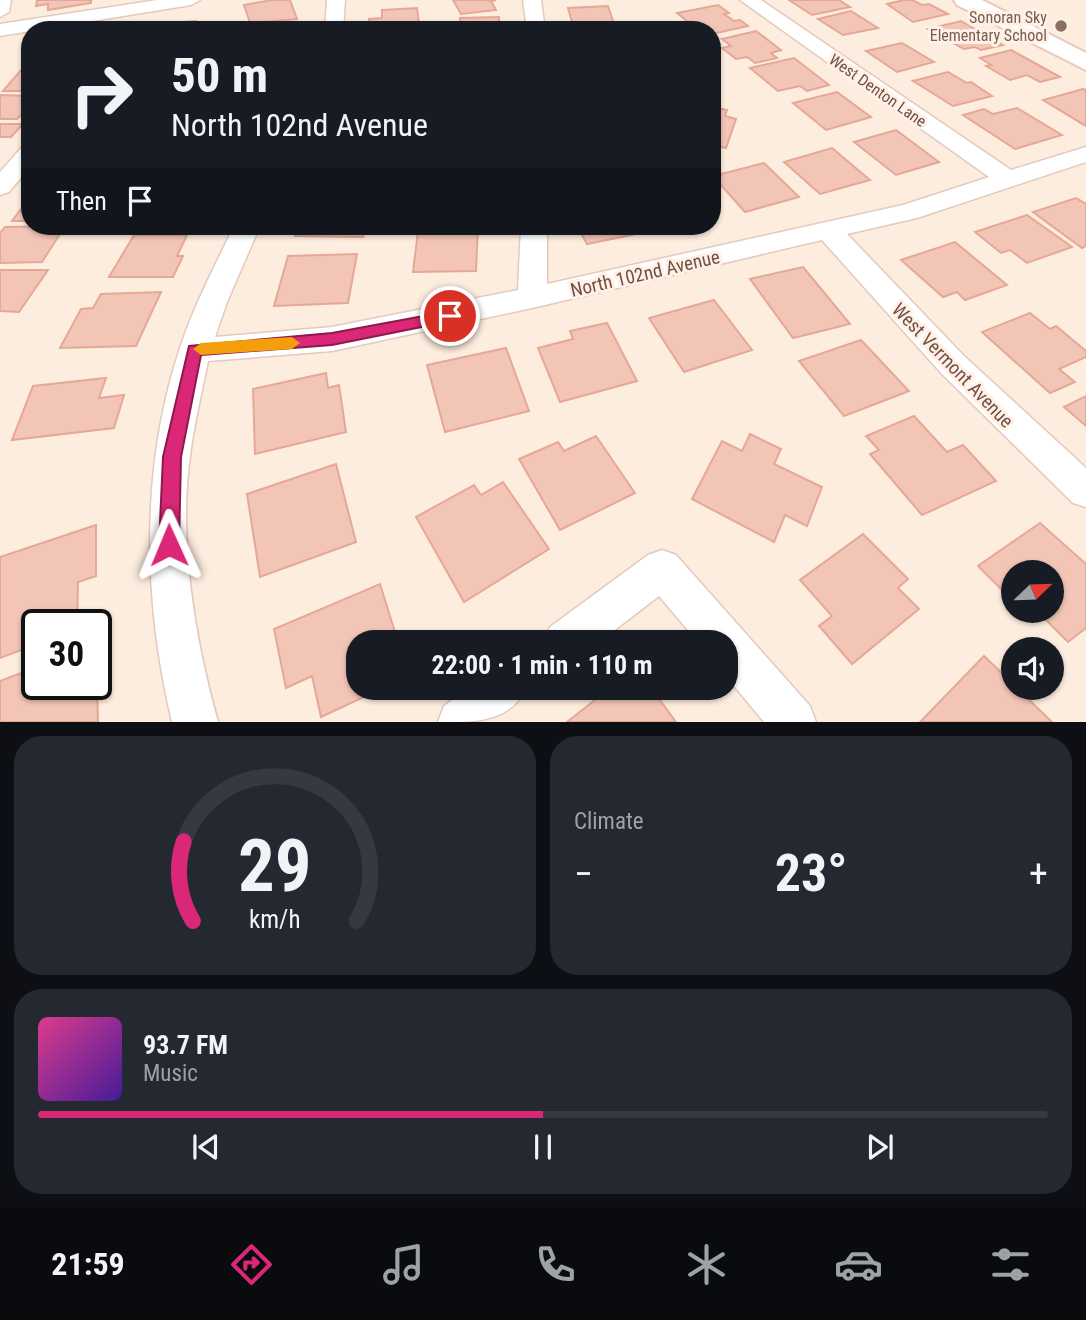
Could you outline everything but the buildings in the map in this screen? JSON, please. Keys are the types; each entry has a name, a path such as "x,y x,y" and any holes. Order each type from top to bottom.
{"street":[{"path":"0,12 2,0"},
{"path":"115,21 191,0"},
{"path":"335,21 336,0"},
{"path":"532,0 535,21"},
{"name":"West Denton Lane","path":"749,0 1007,179"},
{"path":"965,0 1086,63"},
{"path":"0,30 21,28"},
{"name":"North 102nd Avenue","path":"194,350 332,339 532,298 908,212 1086,154"},
{"path":"0,187 21,162"},
{"name":"West Vermont Avenue","path":"829,231 965,380 1021,435 1086,491"},
{"path":"195,722 183,676 176,628 168,521 172,457 194,350 243,235"},
{"path":"532,298 534,235"},
{"path":"581,630 662,569 715,630"},
{"path":"738,657 794,722"},
{"path":"460,722 489,700"}],"slow traffic":[{"path":"201,349 292,343"}],"place":[{"name":"Sonoran Sky Elementary School","path":"1061,26"}],"route":[{"path":"169,545 172,457 194,350 332,339 450,316"}]}
